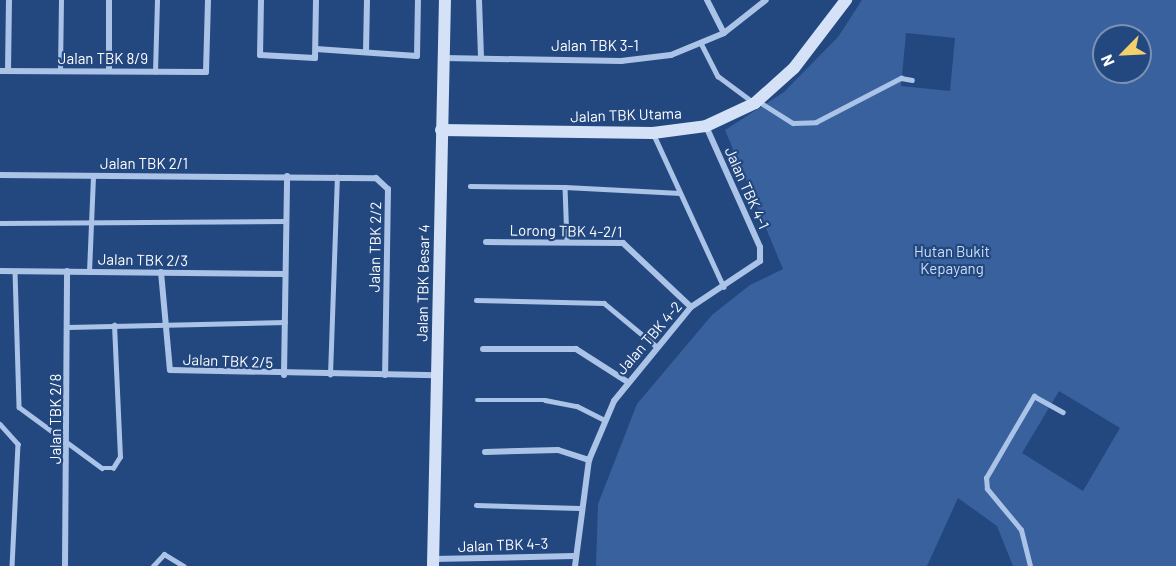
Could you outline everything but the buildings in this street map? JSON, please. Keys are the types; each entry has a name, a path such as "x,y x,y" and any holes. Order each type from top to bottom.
{"street":[{"path":"8,71 9,0"},
{"path":"109,0 109,72"},
{"name":"Jalan TBK 8/9","path":"0,71 206,72 208,0"},
{"path":"261,0 260,55 315,58 316,0"},
{"path":"366,52 367,0"},
{"path":"316,49 417,56 418,0"},
{"name":"Jalan TBK Besar 4","path":"433,563 445,0"},
{"path":"479,0 480,57"},
{"path":"707,0 724,33"},
{"name":"Jalan TBK 3-1","path":"444,58 621,61 702,45 724,33 766,0"},
{"name":"Jalan TBK Utama","path":"441,130 653,133 706,126 756,102 794,69 838,5 846,0"},
{"name":"Jalan TBK 4-1","path":"706,126 760,247 760,261"},
{"name":"Jalan TBK 2/1","path":"0,175 287,176"},
{"path":"284,375 287,176"},
{"name":"Jalan TBK 2/2","path":"287,176 376,178 388,189 385,375"},
{"name":"Lorong TBK 4-2/1","path":"486,242 630,245 691,307"},
{"name":"Jalan TBK 4-2","path":"575,566 579,508 589,460 604,420 626,381 691,307 760,261"},
{"name":"Jalan TBK 2/3","path":"0,271 285,274"},
{"name":"Jalan TBK 2/8","path":"65,566 69,448 67,271"},
{"path":"161,272 165,323"},
{"name":"Jalan TBK 2/5","path":"165,323 171,370 284,375 436,375"},
{"path":"483,349 576,350 626,381"},
{"path":"485,452 558,450 589,460"},
{"name":"Jalan TBK 4-3","path":"433,563 574,555"}],"lane":[{"path":"60,71 61,0"},
{"path":"155,72 156,0"},
{"path":"0,25 9,25"},
{"path":"702,45 718,76 756,102 793,123 816,122 901,78 912,80"},
{"path":"653,133 724,287"},
{"path":"89,272 93,176"},
{"path":"330,375 337,176"},
{"path":"470,186 565,187 680,193"},
{"path":"565,187 567,242"},
{"path":"0,223 286,221"},
{"path":"15,271 17,402 69,448 102,468 118,464 114,325"},
{"path":"476,300 604,303 656,346"},
{"path":"68,327 285,322"},
{"path":"1030,566 1021,530 987,489 986,478 1034,396 1063,412"},
{"path":"477,400 545,400 604,420"},
{"path":"0,424 18,444 12,566"},
{"path":"476,505 579,508"},
{"path":"153,566 164,554 184,566"}],"green space":[{"name":"Hutan Bukit Kepayang","path":"862,0 1176,0 1176,566 1013,566 997,526 958,498 927,566 596,566 598,504 637,404 712,315 750,285 783,269 725,130 784,92 838,37","holes":["906,33 955,38 950,91 901,86","1059,391 1120,428 1083,491 1022,453"]}]}
